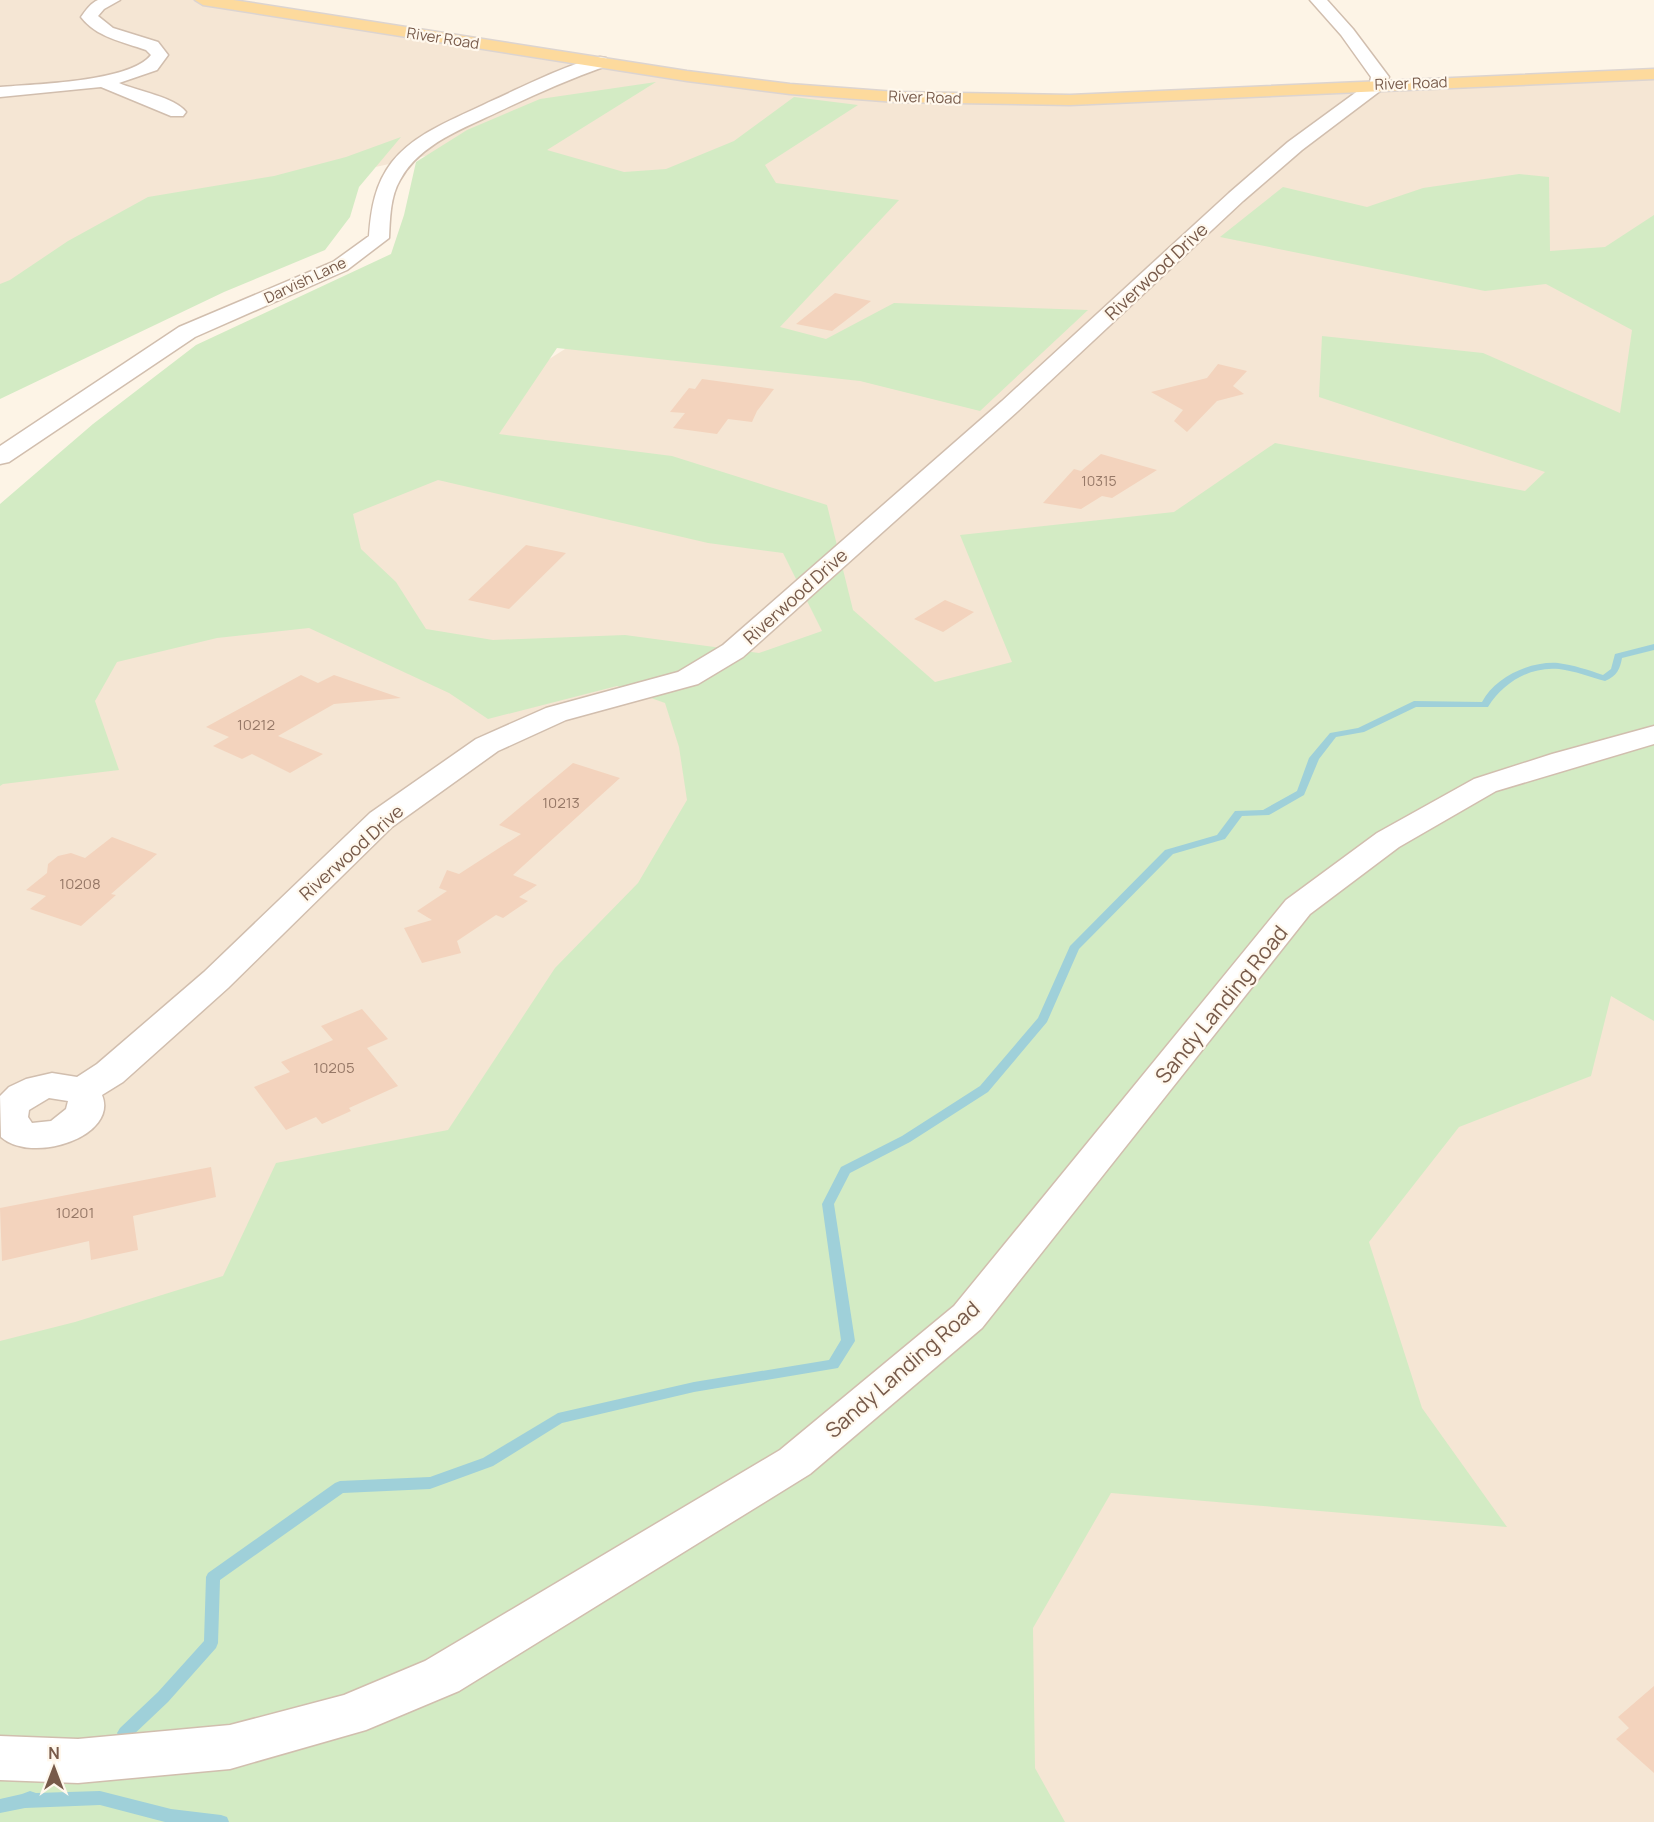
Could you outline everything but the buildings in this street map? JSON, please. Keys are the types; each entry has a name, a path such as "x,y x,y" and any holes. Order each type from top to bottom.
{"main road":[{"name":"River Road","path":"203,0 687,76 790,89 969,99 1070,100 1378,84 1654,74"}],"street":[{"path":"0,92 102,80 152,65 160,55 152,46 107,31 89,17 98,6 112,0"},
{"path":"1318,0 1347,32 1380,77 1378,84"},
{"name":"Darvish Lane","path":"0,457 186,332 340,266 379,238 383,198 390,180 407,156 436,134 554,78 600,62"},
{"path":"102,80 121,92 164,104 177,112"},
{"name":"Riverwood Drive","path":"81,1091 110,1073 216,980 381,820 487,745 555,714 688,678 733,651 1010,406 1236,197 1295,146 1378,84"},
{"name":"Sandy Landing Road","path":"0,1758 78,1761 230,1747 349,1715 442,1676 795,1462 968,1317 1298,907 1388,840 1485,785 1563,760 1654,735"}],"shaded area":[{"path":"0,0 203,0 687,76 979,100 1654,74 1654,536 0,1440 0,708 675,279 471,146 271,190 0,306"},
{"path":"1654,743 1654,1822 959,1822 963,1659"}],"green space":[{"path":"656,82 547,150 624,172 666,169 734,141 794,97 858,105 765,165 776,183 899,200 780,327 826,339 894,303 1088,310 980,411 860,381 557,348 499,434 672,456 827,505 853,610 935,682 1012,662 960,535 1174,512 1275,443 1525,491 1545,472 1319,397 1322,336 1483,353 1620,413 1632,330 1546,284 1485,291 1220,237 1283,187 1367,207 1423,188 1519,174 1549,177 1550,251 1605,247 1654,215 1654,1021 1611,996 1591,1076 1459,1127 1369,1242 1422,1408 1507,1527 1111,1493 1033,1628 1035,1768 1065,1822 0,1822 0,1341 75,1322 223,1276 276,1163 448,1130 555,968 638,883 687,800 679,747 665,703 617,686 488,719 449,693 309,628 217,638 117,662 95,701 119,770 0,786 0,504 93,424 196,345 391,254 404,215 416,162 467,130 540,99","holes":["438,480 708,543 783,553 822,631 759,653 625,635 493,640 426,629 396,582 361,549 353,514"]},
{"path":"401,137 359,187 350,217 325,250 224,292 0,399 0,284 10,280 68,241 148,197 274,176 346,157"}],"waterway":[{"path":"125,1733 163,1697 211,1643 213,1577 340,1487 430,1483 488,1462 558,1418 694,1387 833,1364 848,1341 828,1204 845,1170 906,1139 984,1089 1043,1019 1074,948 1169,852 1221,837 1239,813 1265,813 1301,793 1314,758 1333,735 1361,730 1414,704 1485,705 1489,697 1503,683 1532,669 1563,667 1605,678 1615,670 1618,656 1654,647"},
{"path":"25,1801 30,1798"},
{"path":"25,1801 100,1798 171,1816 221,1822"},
{"path":"0,1806 25,1801"}]}
